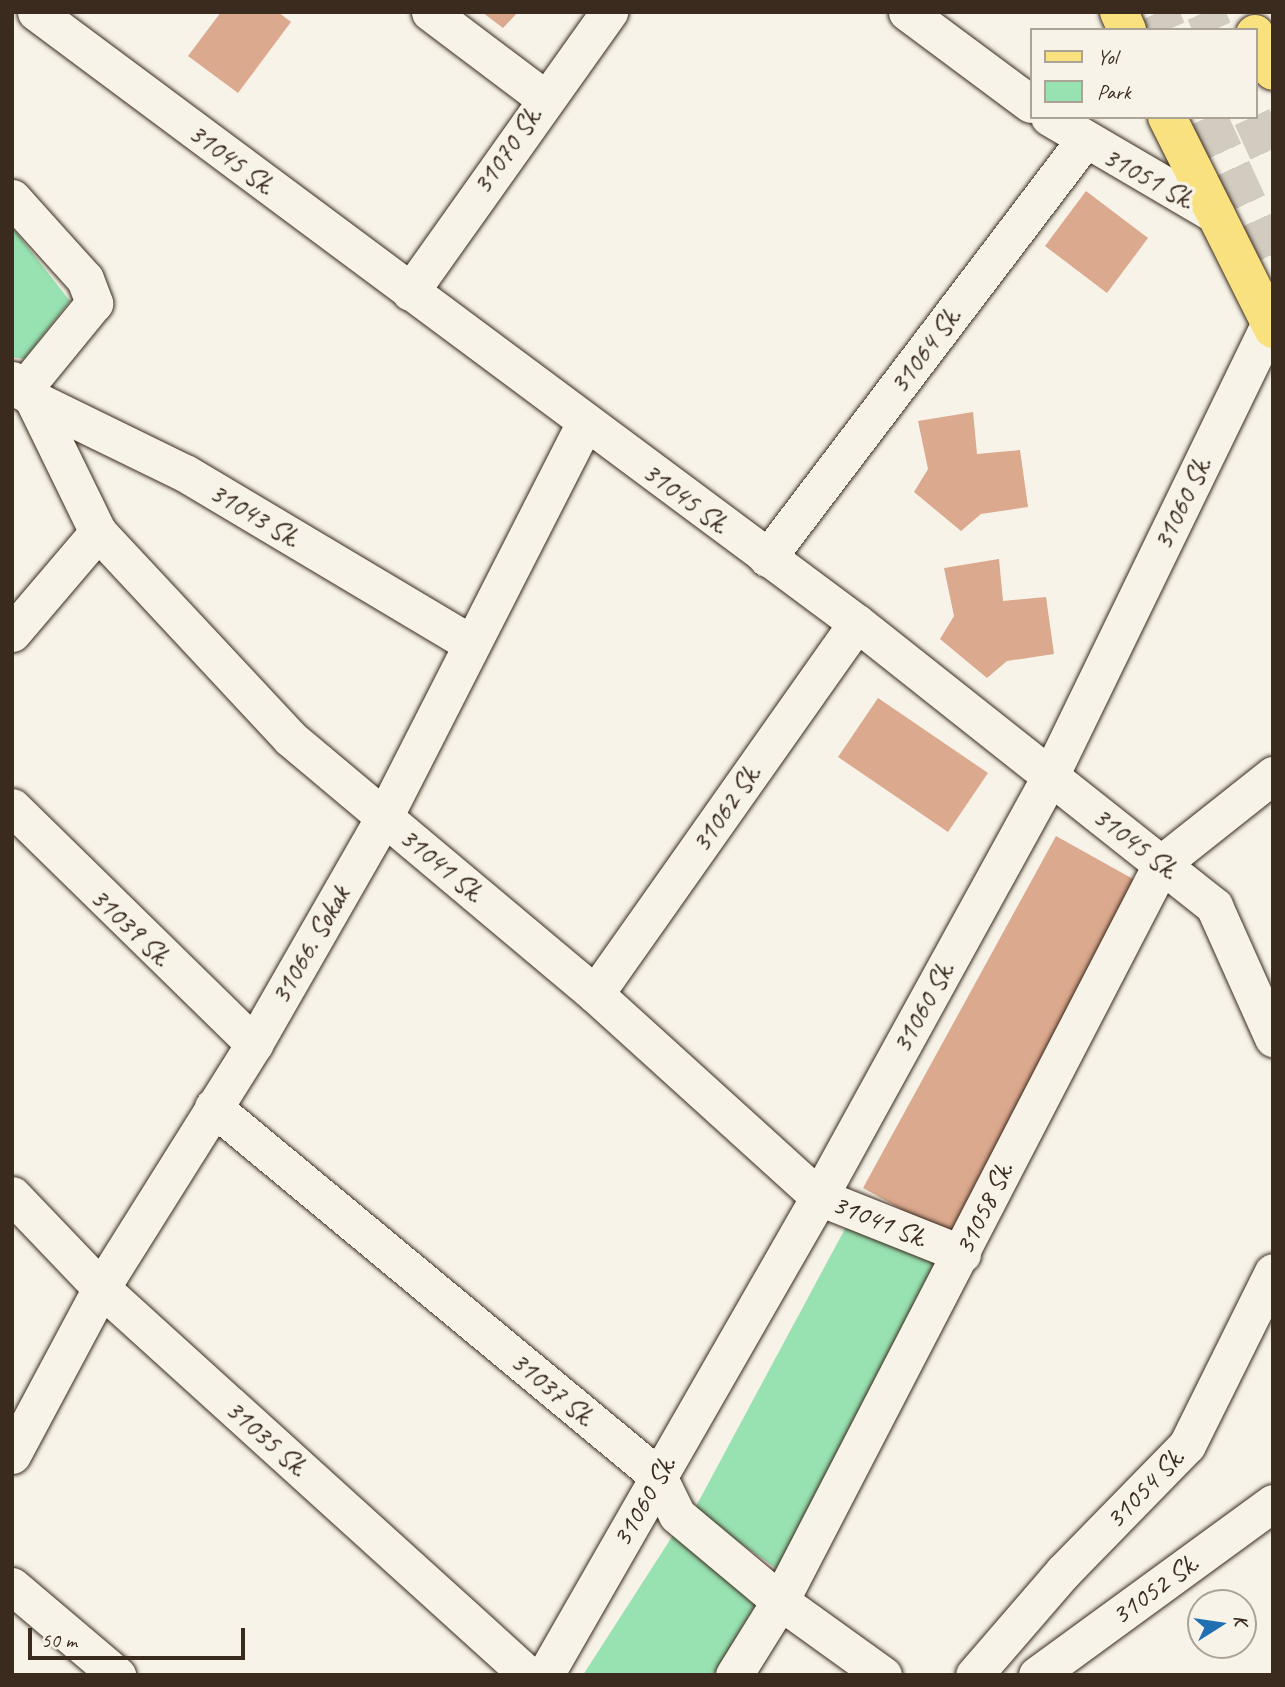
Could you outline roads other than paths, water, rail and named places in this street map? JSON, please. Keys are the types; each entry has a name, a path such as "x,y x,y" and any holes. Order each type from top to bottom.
{"main road":[{"path":"1119,12 1126,28"},
{"path":"1245,12 1252,28"},
{"path":"1257,38 1273,71"},
{"path":"1168,119 1271,326"}],"street":[{"name":"31045 Sk.","path":"36,12 584,422 858,623 1214,906 1273,1038"},
{"path":"430,12 544,98"},
{"name":"31070 Sk.","path":"410,292 544,98 609,12"},
{"path":"907,12 1030,103"},
{"name":"31051 Sk.","path":"1052,119 1083,142 1216,215"},
{"name":"31064 Sk.","path":"767,558 1083,142"},
{"path":"12,198 85,279 94,303 22,390"},
{"name":"31060 Sk.","path":"545,1675 819,1196 1050,776 1271,326"},
{"name":"31041 Sk.","path":"22,390 98,532 290,738 595,994 819,1196 962,1254"},
{"name":"31043 Sk.","path":"22,390 186,473 470,643"},
{"name":"31066. Sokak","path":"12,1455 101,1288 254,1044 384,817 584,422"},
{"path":"12,633 98,532"},
{"name":"31062 Sk.","path":"595,994 858,623"},
{"name":"31058 Sk.","path":"734,1675 780,1601 962,1254 1161,863 1273,775"},
{"name":"31039 Sk.","path":"12,807 254,1044"},
{"name":"31037 Sk.","path":"213,1107 658,1476 677,1515 780,1601 883,1675"},
{"name":"31035 Sk.","path":"12,1195 101,1288 528,1675"},
{"name":"31054 Sk.","path":"974,1675 1063,1572 1187,1445 1273,1272"},
{"name":"31052 Sk.","path":"1038,1675 1273,1503"},
{"path":"12,1586 117,1675"}],"tunnel":[{"path":"1159,12 1166,28"},
{"path":"1205,12 1212,28"},
{"path":"1209,119 1273,258"},
{"path":"1253,119 1273,163"}]}
